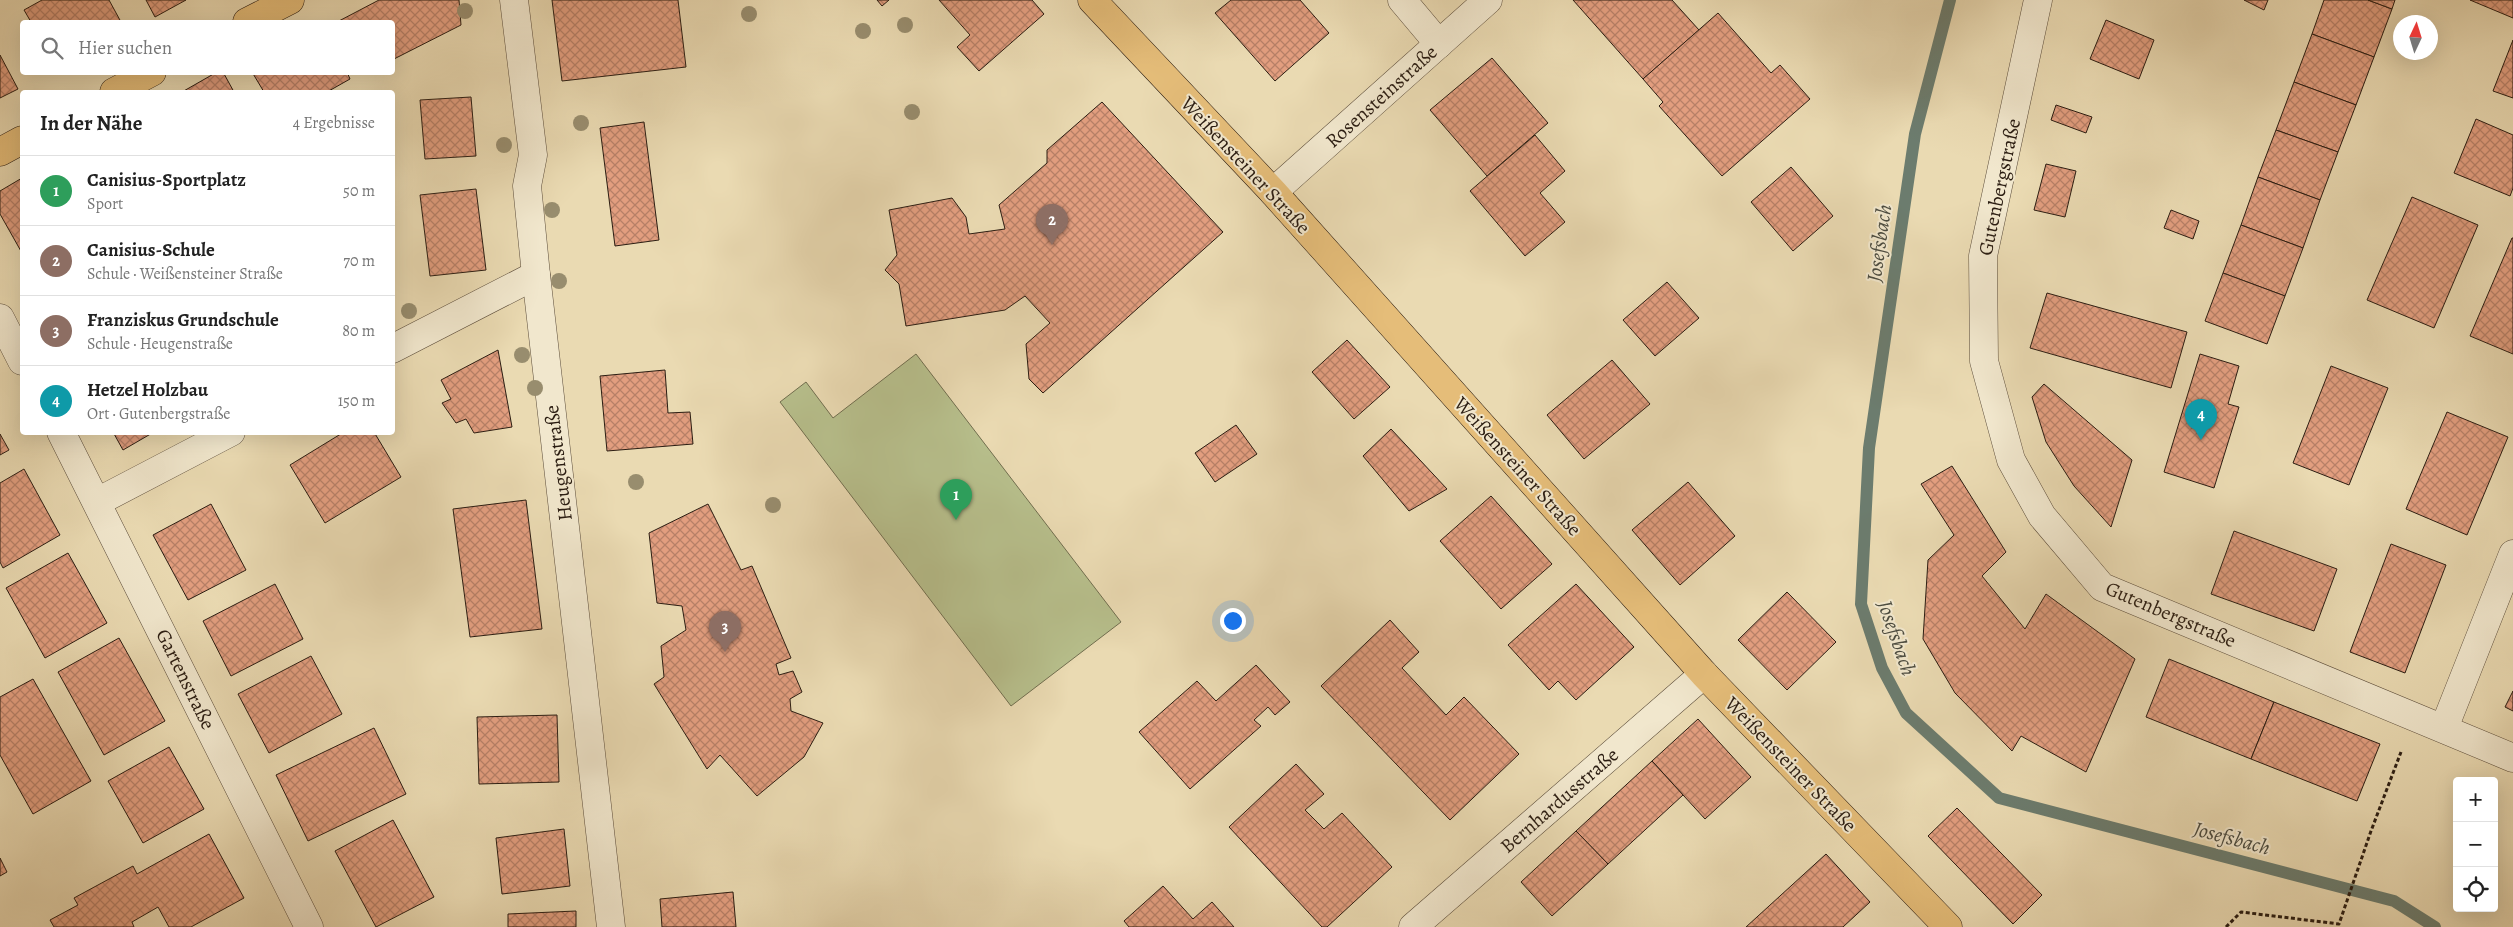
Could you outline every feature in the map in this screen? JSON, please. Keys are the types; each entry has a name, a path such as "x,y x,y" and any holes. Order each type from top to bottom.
{"main road":[{"path":"251,20 290,0"},
{"name":"Weißensteiner Straße","path":"1092,0 1273,192 1704,674 1948,927"},
{"path":"118,90 146,75"},
{"path":"0,152 20,141"}],"street":[{"name":"Heugenstraße","path":"514,0 533,155 527,186 536,275 611,927"},
{"path":"1402,0 1439,44"},
{"name":"Rosensteinstraße","path":"1273,192 1488,0"},
{"name":"Gutenbergstraße","path":"2038,0 1983,256 1984,361 2011,460 2042,516 2102,587 2513,758"},
{"path":"395,347 536,275"},
{"path":"0,318 20,357"},
{"name":"Gartenstraße","path":"62,435 97,502 309,927"},
{"path":"97,502 225,435"},
{"path":"2444,728 2513,554"},
{"name":"Bernhardusstraße","path":"1413,927 1704,674"}],"path":[{"path":"2226,927 2241,912 2339,924 2371,831 2415,716"}],"green space":[{"path":"916,354 1121,622 1011,706 780,402 806,382 833,418"}],"building":[{"path":"42,0 109,0 120,20 30,20 24,10"},
{"path":"146,0 186,0 155,17"},
{"path":"379,0 459,0 461,25 395,58 395,20 341,20"},
{"path":"552,0 678,0 686,67 562,81"},
{"path":"877,0 889,0 882,6"},
{"path":"939,0 1032,0 1044,14 979,71 957,47 970,35"},
{"path":"1231,0 1300,0 1329,33 1275,81 1215,13"},
{"path":"1573,0 1672,0 1699,30 1643,79"},
{"path":"2244,0 2268,0 2264,10"},
{"path":"2324,0 2368,0 2392,9 2374,57 2312,34"},
{"path":"2368,0 2395,0 2392,9"},
{"path":"2470,0 2513,0 2513,18"},
{"path":"1718,13 1771,73 1780,65 1810,99 1722,176 1659,106 1663,102 1643,79"},
{"path":"2106,20 2154,40 2139,79 2090,59"},
{"path":"2312,34 2374,57 2356,105 2294,82"},
{"path":"2513,40 2513,98 2493,91"},
{"path":"0,55 18,89 0,98"},
{"path":"1492,58 1548,123 1487,176 1430,110"},
{"path":"212,75 225,75 233,90 186,90"},
{"path":"254,75 348,75 350,79 331,90 263,90"},
{"path":"2294,82 2356,105 2338,152 2276,130"},
{"path":"471,97 476,156 425,159 420,100"},
{"path":"1102,102 1223,232 1043,393 1029,379 1026,344 1050,323 1025,296 1005,310 906,326 899,284 885,270 897,255 889,210 952,198 966,217 969,234 1005,229 999,205 1047,163 1047,150"},
{"path":"2056,105 2092,117 2086,133 2051,120"},
{"path":"2476,119 2513,135 2513,188 2510,196 2454,173"},
{"path":"644,122 659,240 615,246 600,128"},
{"path":"2276,130 2338,152 2320,200 2258,177"},
{"path":"1535,135 1565,171 1540,193 1565,222 1525,256 1470,191"},
{"path":"2046,164 2076,171 2065,217 2034,210"},
{"path":"1791,167 1833,216 1793,251 1751,202"},
{"path":"2258,177 2320,200 2303,248 2241,225"},
{"path":"20,179 20,249 0,214 0,191"},
{"path":"476,189 486,270 430,276 420,195"},
{"path":"2412,197 2478,225 2434,328 2367,300"},
{"path":"2171,210 2199,221 2193,239 2164,228"},
{"path":"2241,225 2303,248 2285,296 2223,273"},
{"path":"2513,238 2513,354 2470,336"},
{"path":"2223,273 2285,296 2267,344 2205,321"},
{"path":"1667,282 1699,318 1655,356 1623,320"},
{"path":"2047,293 2187,332 2171,388 2030,348"},
{"path":"1347,340 1390,387 1354,419 1312,372"},
{"path":"498,350 512,427 474,433 466,419 456,423 442,403 451,399 441,380"},
{"path":"2200,354 2239,366 2228,404 2239,407 2214,488 2164,472"},
{"path":"1612,360 1650,404 1584,459 1547,415"},
{"path":"2331,366 2388,388 2349,485 2293,463"},
{"path":"665,370 668,413 690,412 693,444 607,451 600,376"},
{"path":"2044,384 2132,460 2111,527 2074,486 2046,442 2032,397"},
{"path":"2447,412 2508,437 2467,535 2406,509"},
{"path":"1236,425 1257,454 1215,482 1195,453"},
{"path":"1391,429 1447,489 1409,511 1363,456"},
{"path":"0,434 9,450 0,455"},
{"path":"115,435 149,435 123,450"},
{"path":"339,435 376,435 401,477 325,523 290,465"},
{"path":"1952,466 2006,552 1982,576 2025,629 2046,594 2135,659 2086,772 2021,736 2012,751 1955,693 1923,639 1928,560 1954,535 1921,484"},
{"path":"24,469 60,535 3,568 0,562 0,483"},
{"path":"1688,482 1735,536 1680,585 1632,530"},
{"path":"1491,496 1552,564 1501,609 1440,541"},
{"path":"526,500 542,629 470,637 453,509"},
{"path":"211,504 246,570 188,600 153,535"},
{"path":"708,504 741,570 752,566 791,658 776,664 779,675 793,671 802,692 790,699 791,711 823,723 804,757 757,796 720,755 707,769 654,684 664,677 661,646 686,630 682,606 657,603 649,533"},
{"path":"2234,531 2337,569 2314,631 2211,594"},
{"path":"2391,544 2446,565 2405,673 2350,652"},
{"path":"68,553 107,623 45,658 6,588"},
{"path":"275,584 303,639 231,676 203,621"},
{"path":"1576,584 1634,647 1576,700 1558,681 1549,690 1508,645"},
{"path":"1787,592 1836,642 1787,690 1738,640"},
{"path":"1390,620 1419,652 1402,668 1446,715 1464,697 1519,754 1450,820 1321,686"},
{"path":"119,638 165,721 104,755 58,672"},
{"path":"311,656 342,714 269,753 238,694"},
{"path":"2169,659 2274,702 2251,759 2146,717"},
{"path":"1256,665 1290,702 1275,715 1268,707 1254,720 1261,726 1190,789 1139,732 1197,681 1216,701"},
{"path":"33,679 91,781 33,814 0,755 0,697"},
{"path":"2513,691 2513,711 2505,707"},
{"path":"2274,702 2380,744 2357,801 2251,759"},
{"path":"557,715 559,782 479,784 477,717"},
{"path":"1698,719 1751,777 1705,819 1652,761"},
{"path":"374,728 406,794 308,841 276,775"},
{"path":"169,747 204,809 143,843 108,781"},
{"path":"1652,761 1683,795 1608,864 1576,831"},
{"path":"1296,764 1324,794 1305,810 1324,829 1342,813 1392,867 1327,927 1322,927 1229,827"},
{"path":"1957,808 2042,895 2013,924 1928,836"},
{"path":"393,820 434,897 376,927 335,851"},
{"path":"564,829 570,886 502,894 496,838"},
{"path":"1576,831 1608,864 1552,916 1521,882"},
{"path":"209,834 244,898 191,927 169,927 158,907 132,922 134,927 54,927 50,920 78,905 74,898 133,866 137,874"},
{"path":"1826,854 1870,902 1843,927 1746,927"},
{"path":"0,858 7,872 0,876"},
{"path":"1163,886 1193,919 1212,902 1234,927 1129,927 1124,921"},
{"path":"733,892 736,927 662,927 660,899"},
{"path":"576,911 576,927 508,927 508,914"}],"waterway":[{"name":"Josefsbach","path":"1950,0 1915,134 1869,448 1861,604 1882,668 1906,713 1999,798 2394,901 2435,927"}],"place":[{"name":"Canisius-Schule","path":"1052,245"},
{"name":"Hetzel Holzbau","path":"2201,440"},
{"name":"Canisius-Sportplatz","path":"956,520"},
{"name":"Franziskus Grundschule","path":"725,652"}]}
